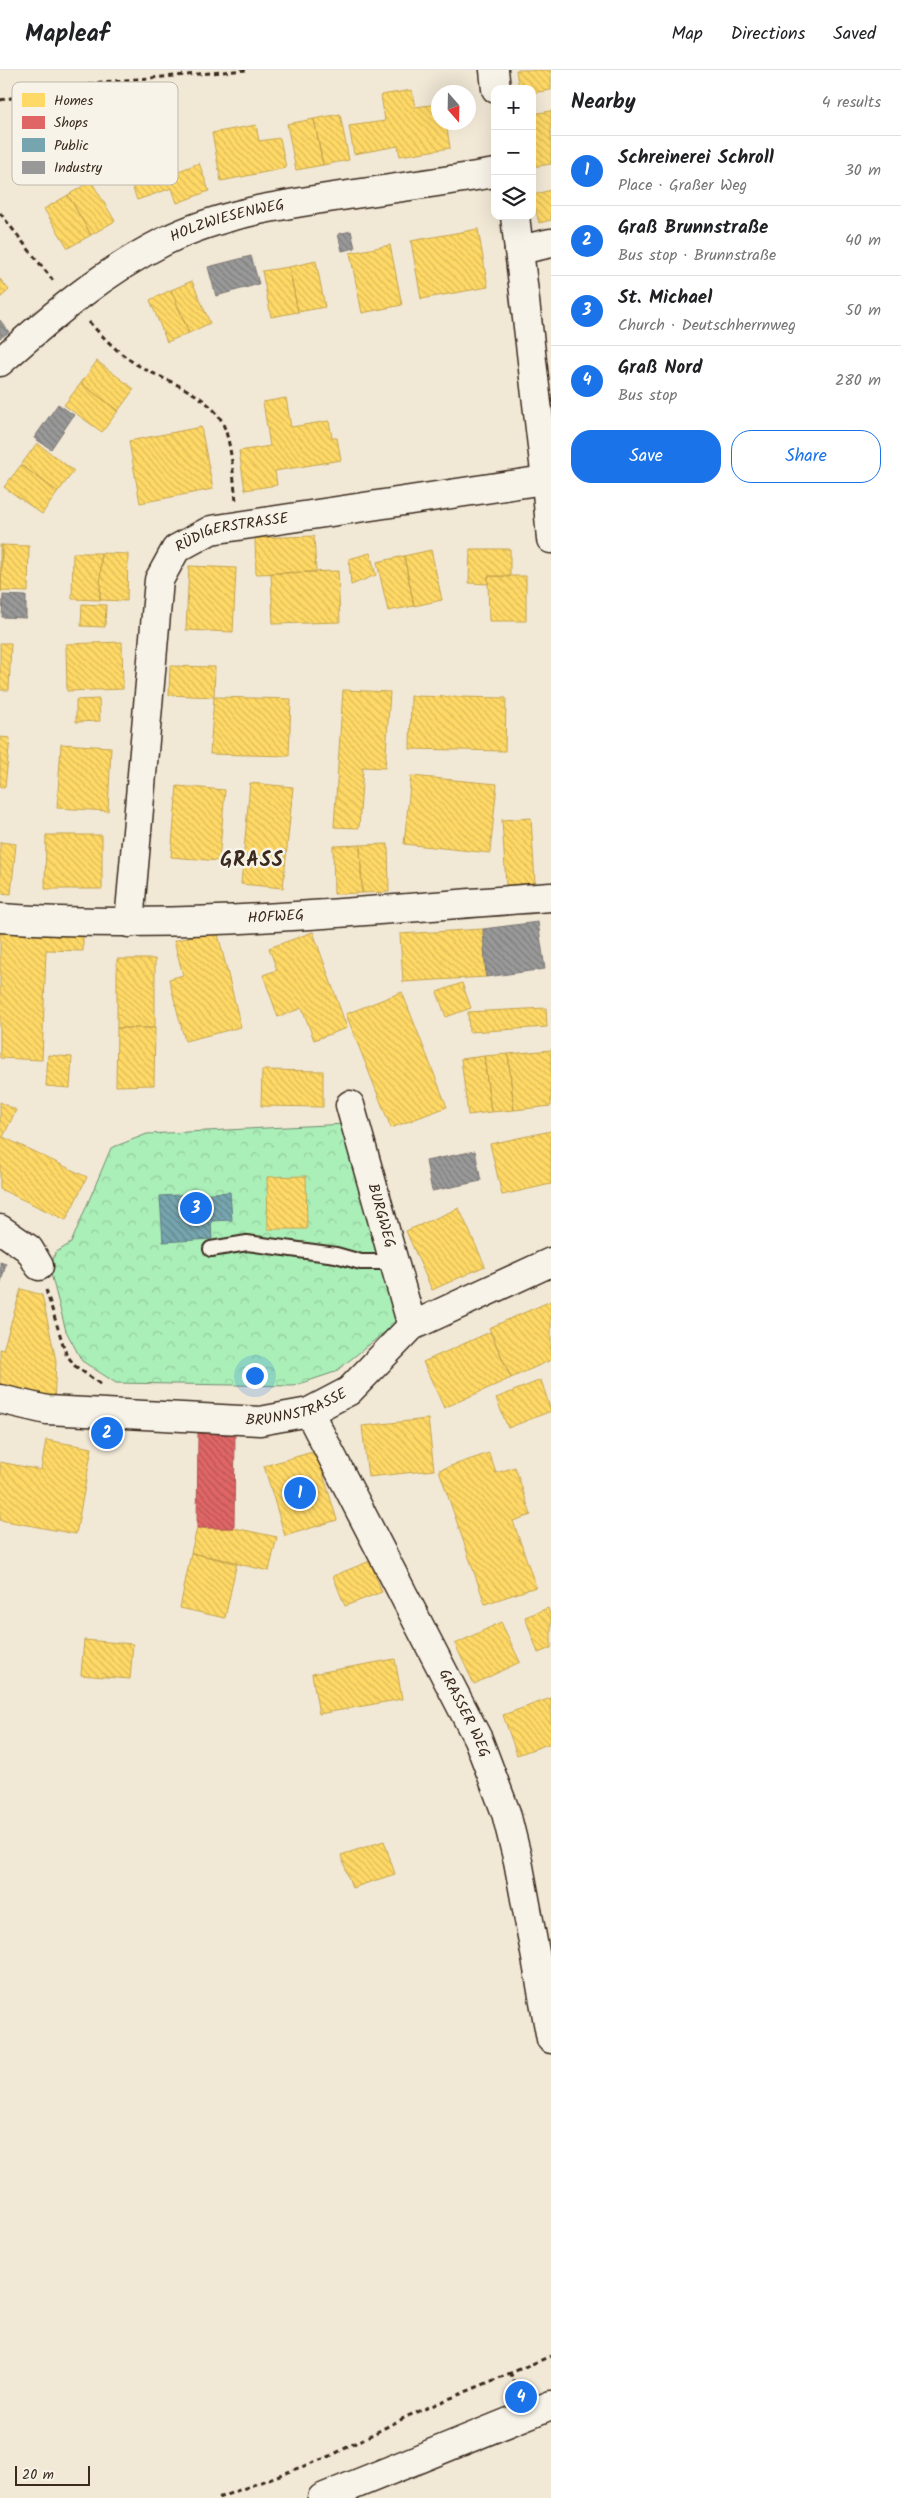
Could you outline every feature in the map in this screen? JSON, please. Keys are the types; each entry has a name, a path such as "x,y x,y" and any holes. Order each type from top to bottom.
{"street":[{"path":"494,70 496,85"},
{"name":"HOLZWIESENWEG","path":"0,362 103,276 166,240 224,218 290,203 491,175"},
{"path":"515,220 549,479 551,539"},
{"path":"519,250 551,243"},
{"name":"RÜDIGERSTRASSE","path":"129,923 159,580 176,549 211,530 549,479"},
{"name":"HOFWEG","path":"0,918 129,923 224,920 551,897"},
{"name":"BURGWEG","path":"350,1104 412,1326"},
{"path":"0,1229 29,1249 39,1266"},
{"name":"BRUNNSTRASSE","path":"0,1399 47,1410 260,1421 309,1412 349,1391 412,1326 551,1262"},
{"name":"GRASSER WEG","path":"309,1412 386,1557 481,1749 506,1812 525,1892 551,2039"},
{"path":"322,2498 551,2405"}],"lane":[{"path":"211,1249 247,1243 336,1255 361,1262 394,1262"}],"path":[{"path":"101,82 247,70"},
{"path":"0,213 45,272"},
{"path":"70,302 106,340 139,366 196,395 218,415 226,436 240,526"},
{"path":"39,1266 66,1354 74,1366 103,1386 112,1413"},
{"path":"218,2498 328,2457 408,2416 551,2356"},
{"path":"510,2372 521,2397"}],"green space":[{"path":"346,1124 400,1320 335,1372 293,1386 116,1383 82,1361 66,1331 50,1270 55,1253 71,1243 111,1148 147,1134"}],"building: Homes":[{"path":"516,70 551,70 551,90 536,92 536,85 518,85"},
{"path":"412,90 415,107 431,105 431,130 447,130 450,148 400,156 398,146 354,154 349,126 385,121 381,95"},
{"path":"551,111 551,164 536,166 536,130 536,113"},
{"path":"340,114 349,160 323,165 314,119"},
{"path":"314,119 323,165 296,170 287,124"},
{"path":"256,125 259,141 280,138 286,168 221,181 212,133"},
{"path":"199,163 209,191 177,203 172,188 137,200 132,185 178,185 178,168 179,171"},
{"path":"84,185 93,185 115,221 91,235 68,195"},
{"path":"551,190 551,220 539,223 536,211 536,194"},
{"path":"68,195 91,235 68,248 44,209"},
{"path":"478,229 488,287 421,299 411,241"},
{"path":"390,245 402,305 362,313 350,253"},
{"path":"316,261 325,307 298,312 289,267"},
{"path":"289,267 298,312 271,317 262,271"},
{"path":"0,279 9,290 0,298"},
{"path":"192,281 210,323 189,333 171,290"},
{"path":"171,290 189,333 167,342 150,300"},
{"path":"97,361 134,389 118,411 81,383"},
{"path":"81,383 118,411 102,432 64,405"},
{"path":"286,398 291,427 329,421 332,438 337,438 341,460 275,471 277,485 245,490 239,451 270,446 263,402"},
{"path":"201,427 213,489 140,503 129,441"},
{"path":"37,443 74,471 58,492 21,465"},
{"path":"21,465 58,492 42,514 4,487"},
{"path":"314,536 316,572 256,574 255,538"},
{"path":"0,545 2,545 1,591 0,591"},
{"path":"2,545 29,546 28,592 1,591"},
{"path":"470,549 510,549 510,577 488,576 488,584 469,583"},
{"path":"431,550 442,600 414,606 404,556"},
{"path":"73,553 101,553 100,600 72,599"},
{"path":"101,553 128,554 127,601 100,600"},
{"path":"370,553 376,575 351,585 349,559"},
{"path":"404,556 414,606 388,611 377,562"},
{"path":"189,566 236,568 233,632 186,630"},
{"path":"338,571 340,622 273,624 271,573"},
{"path":"488,576 526,576 526,621 489,621"},
{"path":"82,604 106,605 105,627 81,626"},
{"path":"122,642 123,689 67,691 66,644"},
{"path":"0,643 11,643 9,690 0,690"},
{"path":"170,666 215,667 214,697 169,695"},
{"path":"343,690 390,692 385,768 363,767 359,828 334,827"},
{"path":"411,696 506,698 505,751 410,749"},
{"path":"214,697 291,699 289,756 210,754"},
{"path":"99,699 100,721 76,722 76,700"},
{"path":"0,737 10,738 5,787 0,787"},
{"path":"61,744 111,747 108,811 57,808"},
{"path":"411,776 497,784 490,853 404,844"},
{"path":"250,783 293,787 283,888 241,884"},
{"path":"177,786 225,790 219,861 171,857"},
{"path":"531,818 535,883 506,885 502,820"},
{"path":"46,835 102,835 102,889 45,889"},
{"path":"0,842 16,844 11,894 0,893"},
{"path":"388,844 389,892 362,893 360,845"},
{"path":"360,845 362,893 334,894 333,846"},
{"path":"0,929 83,932 83,951 46,950 42,1060 0,1058"},
{"path":"483,929 486,977 403,982 400,934"},
{"path":"217,930 241,1027 185,1041 169,979 183,975 174,941"},
{"path":"313,932 347,1028 314,1040 302,1008 278,1017 263,975 277,970 269,948"},
{"path":"117,959 155,959 155,1028 117,1028"},
{"path":"462,983 471,1008 446,1017 437,992"},
{"path":"402,992 447,1107 391,1128 346,1014"},
{"path":"546,1008 547,1027 469,1032 468,1012"},
{"path":"117,1028 155,1028 154,1085 116,1086"},
{"path":"551,1050 551,1106 514,1110 508,1054"},
{"path":"508,1054 514,1110 491,1112 484,1056"},
{"path":"48,1055 72,1057 70,1088 46,1086"},
{"path":"484,1056 491,1112 468,1115 461,1059"},
{"path":"262,1070 323,1071 323,1107 261,1106"},
{"path":"0,1102 16,1110 3,1137 87,1177 66,1220 0,1189"},
{"path":"551,1131 551,1184 502,1195 490,1144"},
{"path":"306,1176 307,1229 268,1229 267,1177"},
{"path":"459,1208 485,1266 432,1290 406,1231"},
{"path":"21,1289 42,1295 56,1361 54,1405 0,1388 0,1349 3,1350"},
{"path":"551,1301 551,1360 511,1378 489,1328"},
{"path":"490,1332 511,1378 444,1408 423,1362"},
{"path":"541,1380 551,1411 508,1428 496,1398"},
{"path":"428,1419 434,1470 368,1477 362,1426"},
{"path":"46,1440 92,1448 76,1534 0,1520 0,1462 41,1470"},
{"path":"316,1451 337,1520 285,1536 264,1466"},
{"path":"489,1453 496,1473 515,1467 531,1515 513,1521 536,1587 485,1604 439,1470"},
{"path":"197,1528 234,1528 277,1537 269,1571 191,1553"},
{"path":"191,1553 237,1562 225,1618 180,1608"},
{"path":"370,1561 382,1592 345,1606 333,1576"},
{"path":"548,1608 551,1617 551,1648 538,1653 525,1617"},
{"path":"501,1622 520,1662 474,1684 455,1644"},
{"path":"84,1640 133,1644 130,1679 81,1675"},
{"path":"395,1659 402,1699 319,1714 312,1674"},
{"path":"551,1698 551,1743 517,1755 503,1715"},
{"path":"384,1841 395,1874 352,1888 341,1855"}],"building: Shops":[{"path":"198,1433 235,1433 234,1528 197,1528"}],"building: Public":[{"path":"230,1192 232,1220 211,1221 212,1239 163,1242 160,1196"}],"building: Industry":[{"path":"351,231 355,248 342,251 338,234"},
{"path":"251,256 259,284 216,296 208,267"},
{"path":"0,320 9,332 0,338"},
{"path":"58,404 74,415 51,449 34,438"},
{"path":"3,595 26,596 26,618 2,617"},
{"path":"538,922 545,969 486,977 483,929"},
{"path":"475,1151 481,1181 432,1191 426,1161"},
{"path":"0,1262 6,1264 0,1286"}],"place":[{"name":"St. Michael","path":"196,1208"},
{"name":"Graß Brunnstraße","path":"107,1433"},
{"name":"Schreinerei Schroll","path":"300,1493"},
{"name":"Graß Nord","path":"521,2397"}],"district":[{"name":"GRASS","path":"252,861"}]}
